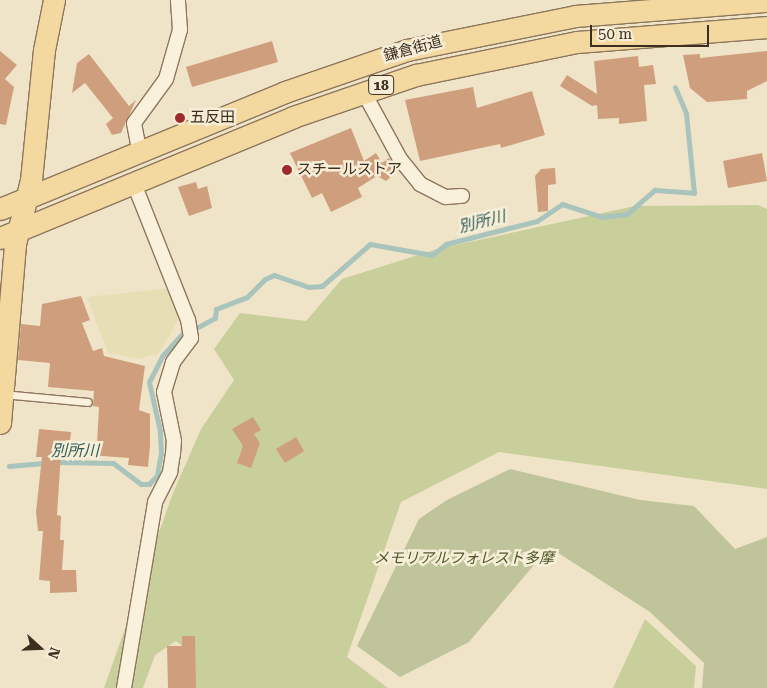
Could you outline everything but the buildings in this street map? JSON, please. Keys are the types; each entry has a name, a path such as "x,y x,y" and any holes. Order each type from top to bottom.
{"main road":[{"path":"0,423 9,234 28,196 44,50 54,0"},
{"name":"鎌倉街道","path":"28,196 138,149 333,73 465,36 575,16 767,1"},
{"name":"鎌倉街道","path":"9,234 133,180 363,91 470,62 543,48 767,27"},
{"name":"18","path":"0,209 28,196"}],"street":[{"path":"138,149 134,123 166,79 180,30 178,0"},
{"path":"363,91 400,159 420,184 446,198 462,196"},
{"path":"124,688 141,607 155,502 170,472 174,441 164,392 173,362 191,338 188,320 133,180"}],"lane":[{"path":"2,394 88,402"}],"shaded area":[{"path":"170,288 181,316 158,354 138,359 108,353 87,297"}],"green space":[{"path":"758,205 767,209 767,489 499,452 401,502 347,657 388,688 183,688 193,656 176,641 155,655 143,688 104,688 173,493 201,429 234,380 214,349 240,313 306,321 342,279 437,249 635,206"},
{"name":"メモリアルフォレスト多摩","path":"510,469 640,500 694,506 735,549 767,537 767,688 702,688 704,663 650,612 549,547 469,642 400,677 357,646 419,519 447,500"},
{"path":"645,619 696,666 694,688 613,688"}],"waterway":[{"name":"別所川","path":"196,328 215,318 216,309 247,297 265,279 274,275 309,287 322,286 370,244 432,255 446,244 537,221 562,204 602,217 627,214 655,190 694,193 686,113 675,87"},
{"name":"別所川","path":"55,462 113,463 141,484 149,484 157,475 161,453 160,431 149,382 163,355 182,334"},
{"name":"別所川","path":"9,466 47,463"}],"place":[{"name":"五反田","path":"180,118"},
{"name":"スチールストア","path":"287,170"}]}
